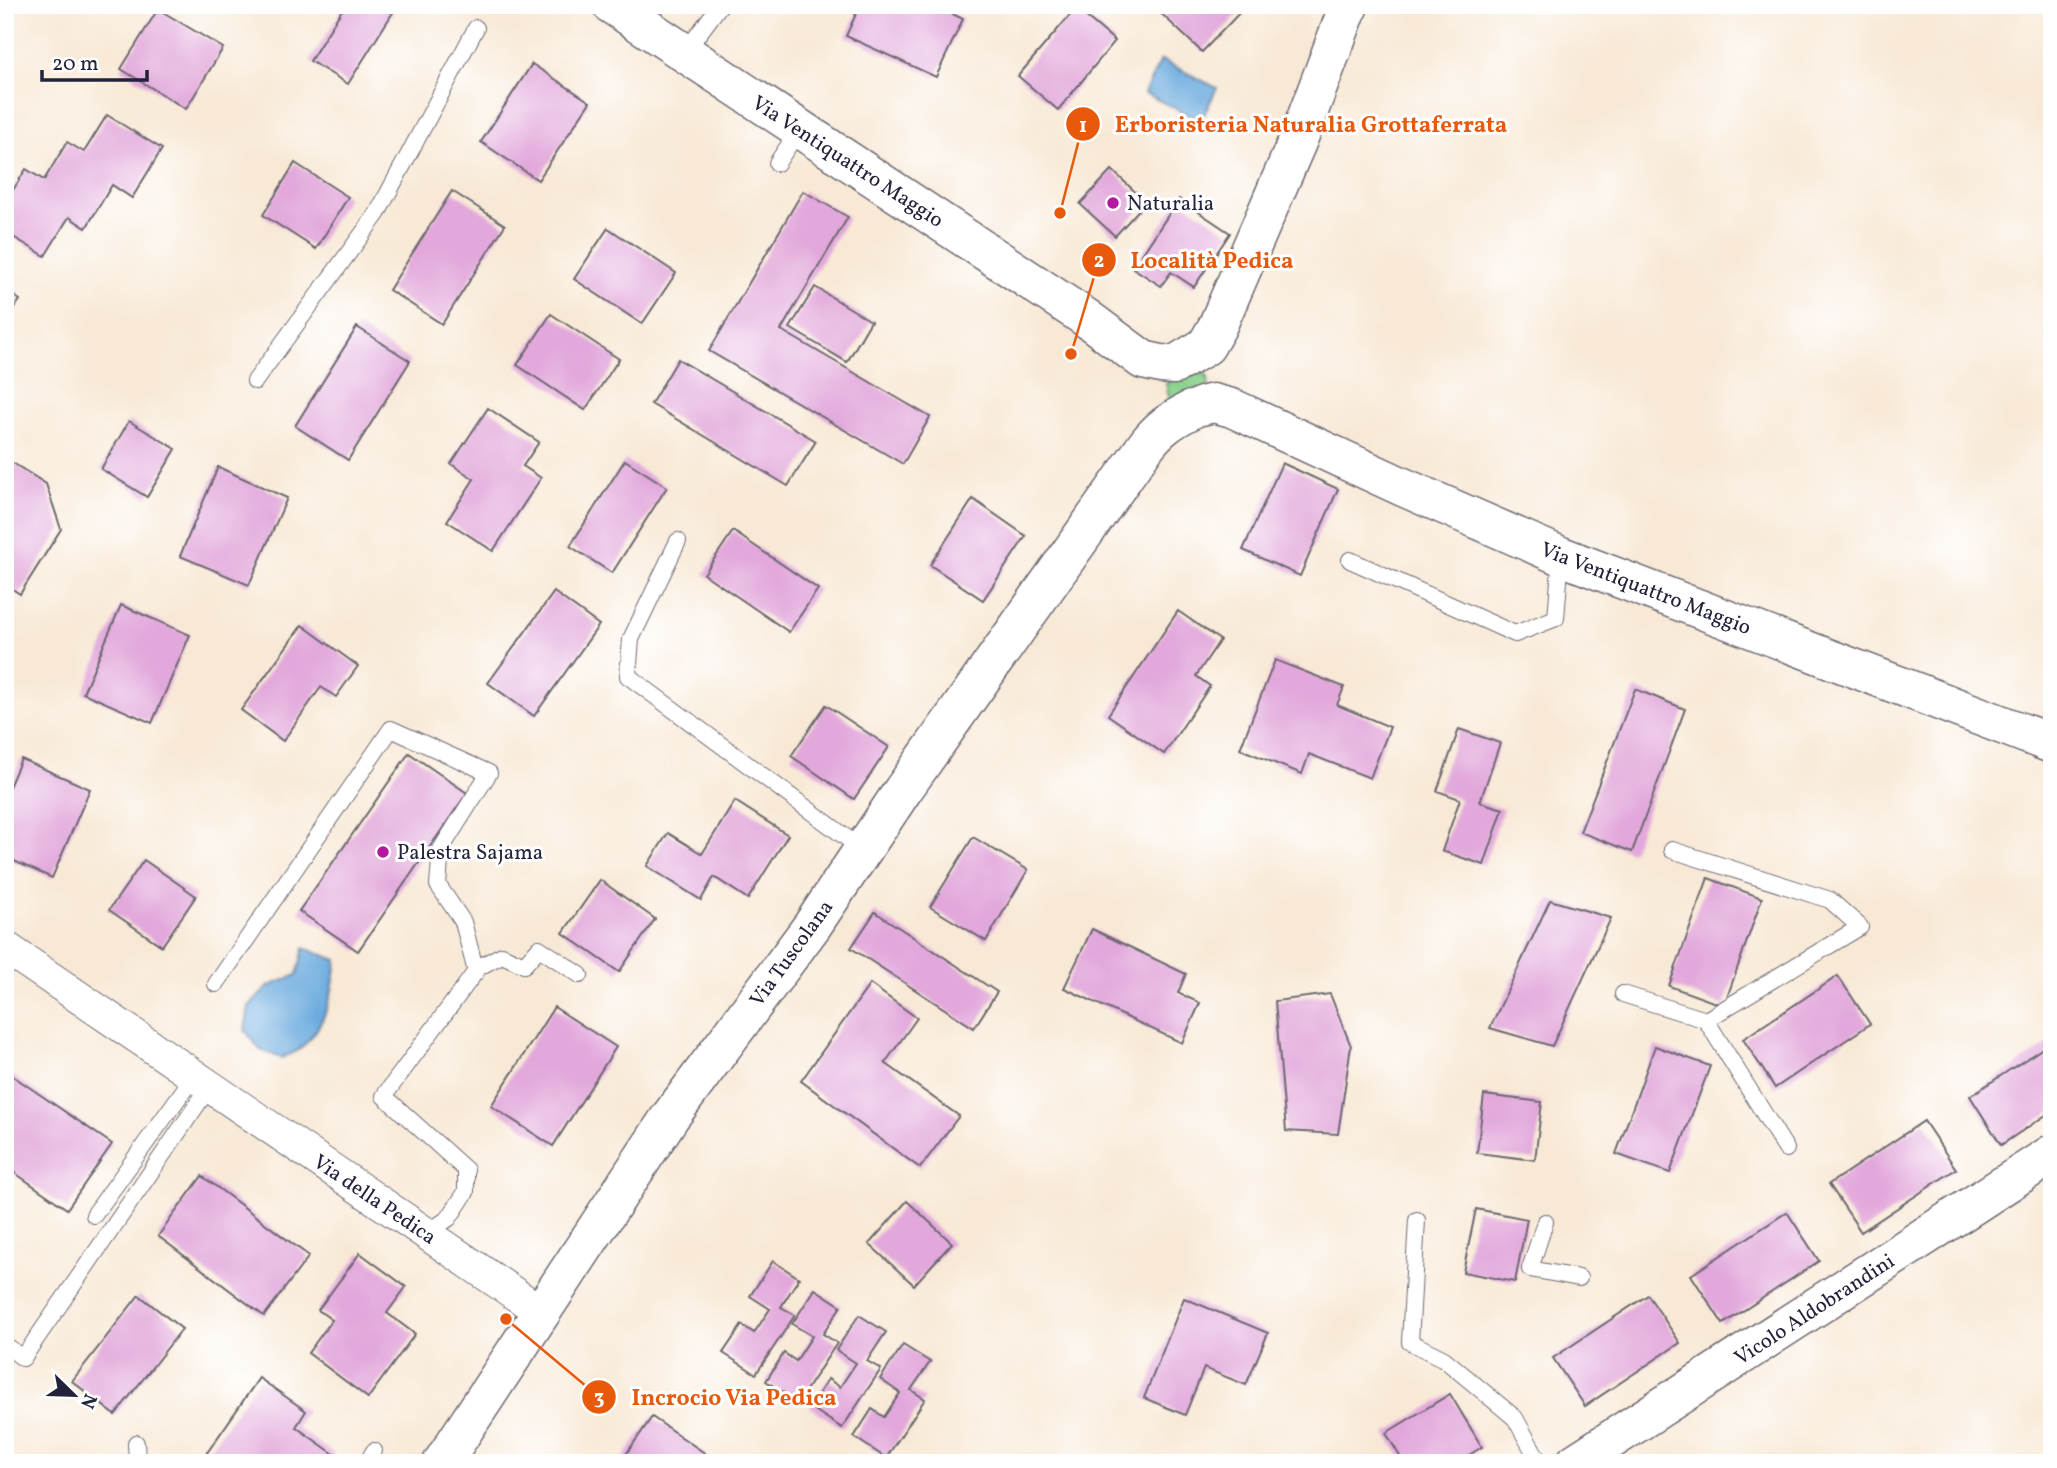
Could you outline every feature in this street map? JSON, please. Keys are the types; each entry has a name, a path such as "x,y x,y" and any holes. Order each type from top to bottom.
{"main road":[{"name":"Via Ventiquattro Maggio","path":"612,5 1085,317 1143,360 1161,364 1187,385 1403,487 1560,556 2052,744"},
{"name":"Via Tuscolana","path":"442,1463 670,1118 812,926 1187,385 1216,327 1298,140 1349,5"},
{"name":"Vicolo Aldobrandini","path":"1575,1463 2052,1154"}],"street":[{"name":"Via della Pedica","path":"5,947 540,1311"}],"lane":[{"path":"685,52 720,5"},
{"path":"256,381 377,214 476,28"},
{"path":"777,163 799,130"},
{"path":"678,541 631,639 628,677 863,850"},
{"path":"1350,560 1515,634 1556,618 1560,556"},
{"path":"216,984 391,729 489,773 441,849 438,886 463,922 476,972"},
{"path":"1672,850 1830,900 1860,927 1706,1020"},
{"path":"426,1234 449,1218 466,1192 467,1170 384,1096 479,967 502,955 524,965 539,948 580,975"},
{"path":"1623,994 1706,1020 1786,1149"},
{"path":"8,1347 23,1358 180,1128 202,1081"},
{"path":"94,1215 202,1081"},
{"path":"1417,1220 1410,1342 1444,1359 1515,1418 1540,1463"},
{"path":"1545,1222 1530,1269 1579,1278"},
{"path":"136,1444 138,1463"}],"green space":[{"path":"1199,367 1208,377 1209,391 1174,403 1169,397 1166,383"}],"water":[{"path":"1161,60 1217,88 1201,121 1144,93"},
{"path":"304,948 337,960 333,984 323,1018 310,1039 299,1050 281,1058 260,1050 245,1030 249,1006 269,986 297,975"}],"building":[{"path":"345,5 397,6 348,84 310,61"},
{"path":"860,5 934,5 963,19 936,77 846,36"},
{"path":"1152,5 1241,5 1244,8 1202,52"},
{"path":"1076,8 1115,41 1058,110 1018,76"},
{"path":"158,9 223,48 186,109 121,69"},
{"path":"532,64 590,102 538,180 481,142"},
{"path":"107,115 162,149 132,198 112,185 86,228 69,217 45,256 5,232 5,203 26,169 44,180 67,142 84,152"},
{"path":"295,163 348,197 316,249 263,215"},
{"name":"Naturalia","path":"1112,170 1146,202 1115,236 1080,204"},
{"path":"452,191 505,225 442,324 389,290"},
{"path":"803,191 848,217 781,330 930,417 903,464 709,351"},
{"path":"1179,199 1230,233 1194,287 1171,272 1161,286 1133,268"},
{"path":"608,228 676,273 642,324 574,279"},
{"path":"815,287 871,321 847,362 790,328"},
{"path":"5,290 20,300 5,322"},
{"path":"551,314 619,359 585,410 517,365"},
{"path":"357,327 410,361 348,460 295,426"},
{"path":"678,359 816,441 788,486 651,404"},
{"path":"488,408 539,442 523,466 541,478 493,551 447,521 474,479 451,464"},
{"path":"129,421 176,449 147,497 101,469"},
{"path":"8,460 46,484 61,529 20,594 5,584 5,465"},
{"path":"625,460 667,487 612,573 570,546"},
{"path":"1282,463 1338,489 1300,576 1243,550"},
{"path":"218,467 287,498 249,585 180,556"},
{"path":"973,499 1026,536 983,600 930,565"},
{"path":"733,531 818,589 789,632 704,574"},
{"path":"554,592 599,625 534,716 488,683"},
{"path":"121,605 190,635 152,723 83,693"},
{"path":"1178,611 1220,640 1196,676 1210,686 1164,754 1108,715"},
{"path":"302,625 358,666 336,697 321,687 283,741 241,710"},
{"path":"1275,660 1344,687 1337,705 1390,727 1370,778 1309,754 1302,774 1240,749"},
{"path":"1635,689 1685,709 1632,852 1580,832"},
{"path":"826,705 889,747 854,799 791,756"},
{"path":"1459,729 1500,743 1480,802 1503,809 1484,865 1442,851 1460,799 1437,791"},
{"name":"Palestra Sajama","path":"409,753 467,793 358,951 299,911"},
{"path":"21,759 90,789 52,878 5,857 5,796"},
{"path":"735,801 788,835 748,899 714,877 701,900 647,866 668,833 702,854"},
{"path":"973,837 1028,870 986,941 930,907"},
{"path":"144,860 196,896 162,946 109,910"},
{"path":"1708,878 1762,898 1724,1006 1669,986"},
{"path":"600,880 655,919 619,972 563,933"},
{"path":"1550,900 1611,918 1552,1046 1490,1028"},
{"path":"875,912 997,992 974,1028 851,948"},
{"path":"1092,929 1186,974 1178,993 1200,1003 1182,1043 1064,988"},
{"path":"1838,976 1870,1024 1775,1088 1743,1039"},
{"path":"870,984 917,1018 885,1063 959,1116 920,1168 801,1081"},
{"path":"1330,994 1351,1046 1338,1134 1286,1131 1275,1001"},
{"path":"554,1007 616,1047 553,1146 491,1106"},
{"path":"2052,1042 2052,1111 2001,1145 1970,1096"},
{"path":"1655,1046 1710,1066 1670,1173 1616,1154"},
{"path":"7,1072 112,1144 67,1209 5,1166"},
{"path":"1484,1095 1542,1102 1535,1160 1477,1153"},
{"path":"1924,1121 1956,1169 1861,1232 1829,1184"},
{"path":"202,1176 309,1256 264,1316 158,1236"},
{"path":"907,1201 952,1243 914,1285 869,1244"},
{"path":"1476,1209 1527,1219 1515,1282 1463,1272"},
{"path":"1787,1212 1819,1261 1723,1324 1691,1275"},
{"path":"360,1253 406,1287 387,1313 415,1334 368,1398 308,1353 332,1320 318,1310"},
{"path":"773,1261 799,1278 781,1307 795,1315 756,1374 723,1353 742,1325 754,1333 770,1309 750,1296"},
{"path":"815,1289 841,1306 823,1334 837,1343 798,1402 766,1381 784,1353 796,1361 812,1336 792,1324"},
{"path":"139,1295 182,1329 115,1415 72,1381"},
{"path":"1648,1295 1680,1343 1585,1406 1553,1358"},
{"path":"1184,1298 1268,1333 1246,1385 1204,1368 1185,1415 1144,1398"},
{"path":"859,1315 886,1332 867,1361 881,1369 842,1428 810,1407 828,1379 840,1387 856,1363 836,1350"},
{"path":"903,1345 930,1362 911,1390 925,1399 886,1458 854,1437 872,1409 884,1417 900,1393 880,1379"},
{"path":"259,1378 306,1411 296,1427 334,1454 328,1463 200,1463"},
{"path":"1450,1394 1482,1447 1456,1463 1404,1463 1386,1433"},
{"path":"652,1417 706,1454 700,1463 620,1463"}],"place":[{"name":"Naturalia","path":"1113,203"},
{"name":"Erboristeria Naturalia Grottaferrata","path":"1060,213"},
{"name":"Località Pedica","path":"1071,354"},
{"name":"Palestra Sajama","path":"383,852"},
{"name":"Incrocio Via Pedica","path":"506,1319"}]}
